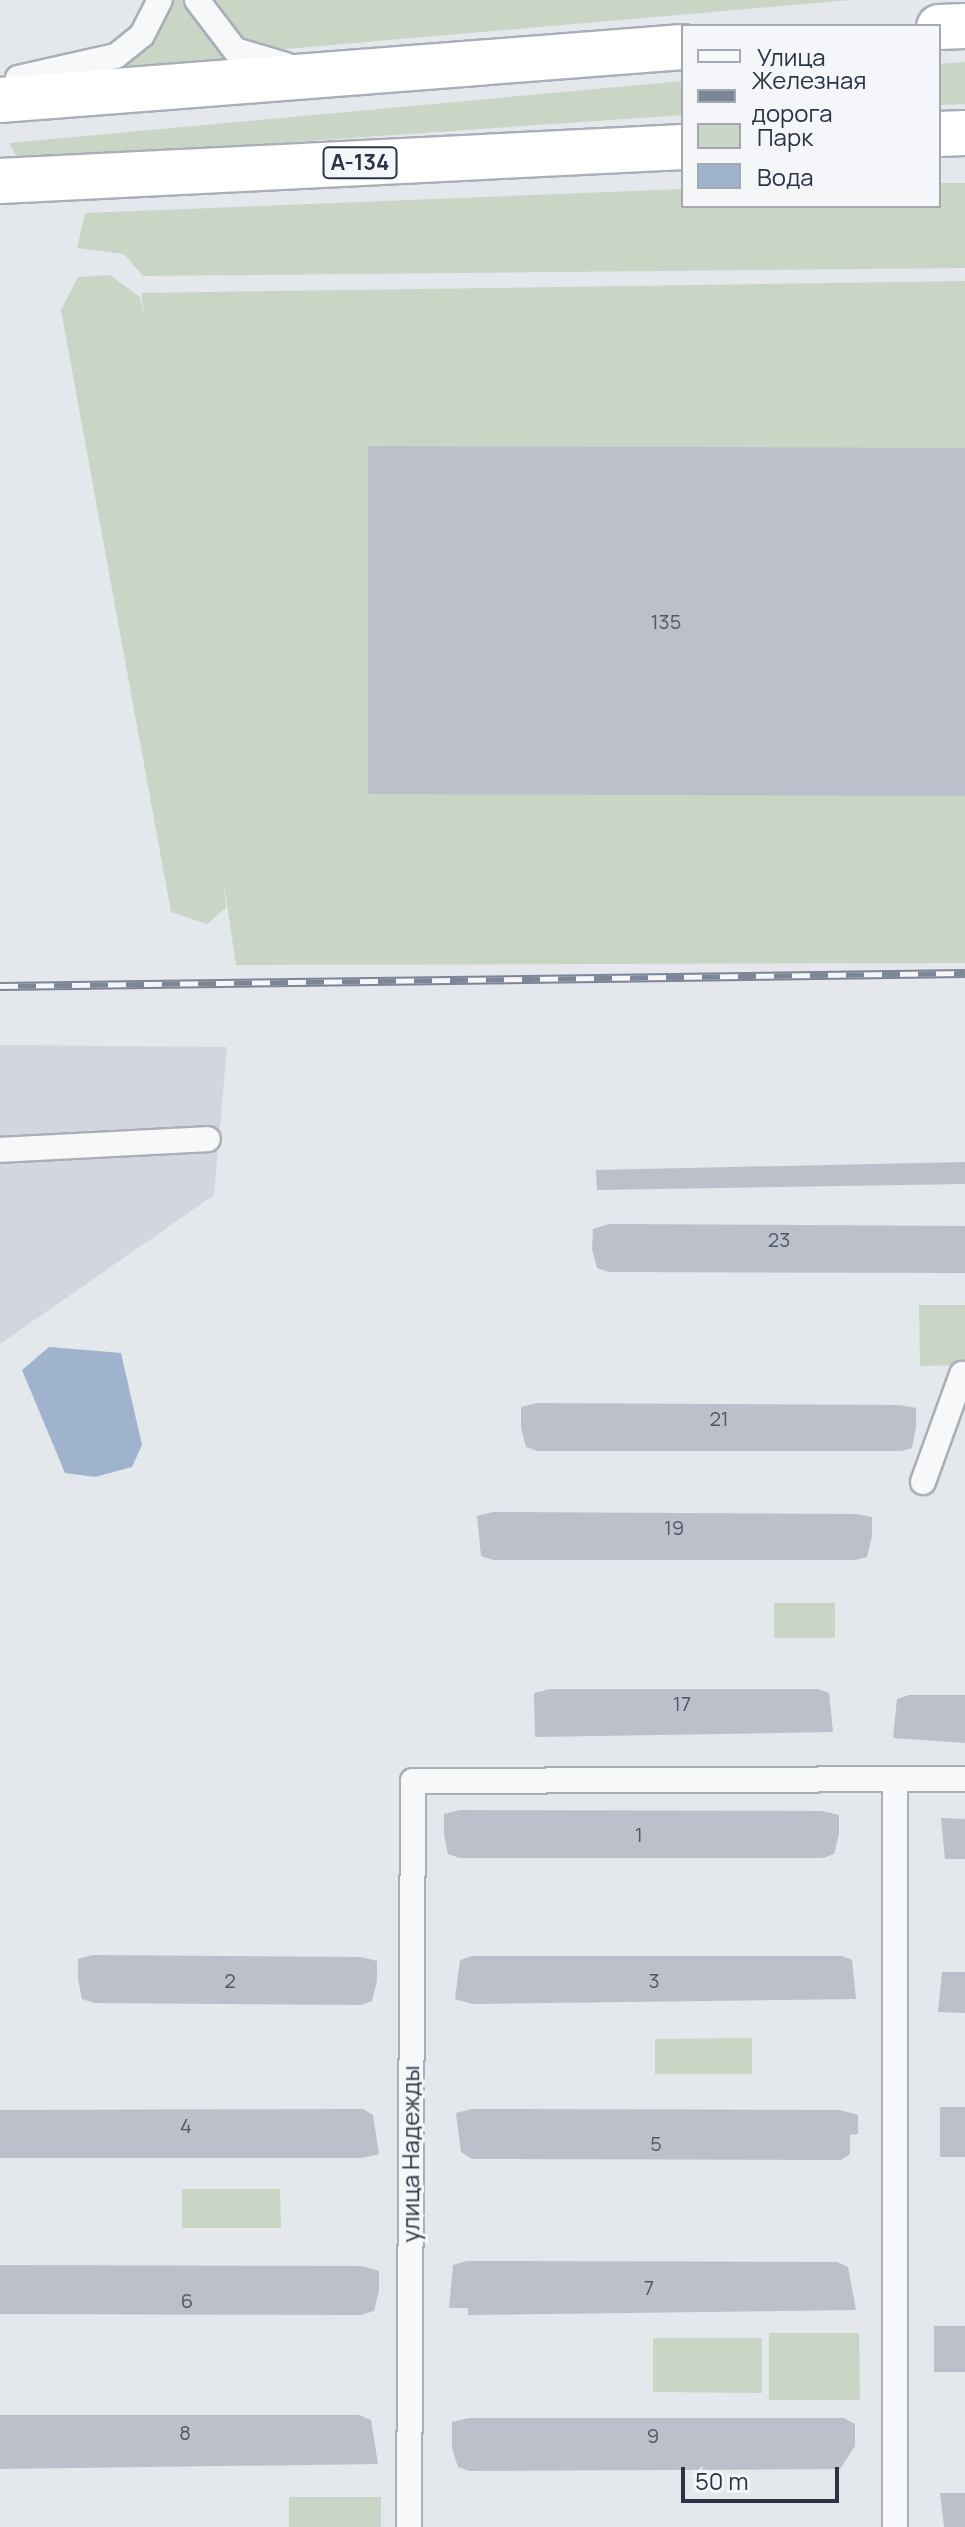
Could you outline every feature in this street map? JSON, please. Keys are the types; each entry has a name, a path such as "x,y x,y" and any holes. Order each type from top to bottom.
{"highway":[{"path":"941,27 965,26"},
{"path":"0,100 450,68 681,47"},
{"path":"941,134 965,133"},
{"name":"А-134","path":"0,181 681,147"}],"street":[{"path":"0,80 116,56 142,35 160,0"},
{"path":"197,0 235,50 273,63 372,72"},
{"path":"0,1150 208,1139"},
{"path":"923,1482 962,1374"},
{"path":"895,2527 895,1779 965,1779"},
{"name":"улица Надежды","path":"409,2527 413,1781 895,1779"}],"shaded area":[{"path":"0,1045 227,1047 214,1195 0,1344"}],"green space":[{"path":"174,0 189,0 217,44 249,61 85,81 151,43"},
{"path":"204,0 850,0 274,50 235,38"},
{"path":"965,62 965,104 941,105 941,64"},
{"path":"681,81 681,115 19,161 9,143"},
{"path":"941,183 965,183 965,268 143,276 124,254 77,248 85,213 681,189 681,208 941,208"},
{"path":"110,275 140,297 145,320 141,293 965,281 965,963 236,965 223,878 226,908 207,924 171,912 61,310 78,277"},
{"path":"919,1305 965,1305 965,1365 920,1366"},
{"path":"774,1603 835,1603 835,1638 774,1638"},
{"path":"752,2038 752,2074 655,2074 655,2039"},
{"path":"182,2189 280,2189 281,2228 182,2228"},
{"path":"769,2333 859,2333 860,2400 769,2400"},
{"path":"653,2338 762,2338 762,2393 653,2392"},
{"path":"289,2497 381,2497 381,2527 289,2527"}],"water":[{"path":"49,1347 121,1353 142,1445 132,1467 95,1477 65,1473 22,1370"}],"building":[{"path":"368,446 965,448 965,796 368,794"},
{"path":"965,1162 965,1184 597,1190 596,1170"},
{"path":"609,1224 965,1226 965,1273 609,1272 597,1268 592,1249 593,1229"},
{"path":"537,1403 900,1405 916,1408 916,1427 912,1448 901,1451 537,1451 526,1447 521,1427 521,1407"},
{"path":"493,1512 856,1514 872,1517 872,1536 867,1557 856,1560 493,1560 481,1556 477,1516"},
{"path":"550,1689 818,1689 829,1693 833,1732 535,1737 534,1693"},
{"path":"909,1695 965,1695 965,1743 893,1738 897,1699"},
{"path":"460,1810 822,1811 839,1815 839,1834 834,1854 823,1858 460,1858 448,1854 444,1814"},
{"path":"941,1818 965,1819 965,1859 945,1859"},
{"path":"93,1955 361,1957 377,1961 377,1981 372,2001 361,2005 94,2003 82,1999 78,1979 78,1959"},
{"path":"472,1956 842,1956 852,1960 856,1999 472,2004 455,1999 460,1960"},
{"path":"942,1972 965,1972 965,2013 938,2012"},
{"path":"940,2107 965,2107 965,2157 940,2157"},
{"path":"363,2109 373,2115 379,2154 362,2158 0,2158 0,2110"},
{"path":"472,2109 840,2110 858,2115 858,2134 850,2135 850,2154 841,2160 472,2159 461,2152 456,2113"},
{"path":"467,2261 837,2262 848,2267 856,2310 468,2315 468,2308 449,2308 453,2265"},
{"path":"0,2265 362,2266 379,2271 379,2290 374,2311 361,2315 0,2314"},
{"path":"934,2326 965,2326 965,2372 934,2372"},
{"path":"0,2415 359,2415 371,2420 378,2464 0,2469"},
{"path":"469,2418 844,2418 855,2424 855,2446 840,2469 469,2471 458,2467 452,2448 452,2422"},
{"path":"940,2493 965,2493 965,2527 944,2527"}],"railway":[{"path":"0,986 965,973"}]}
